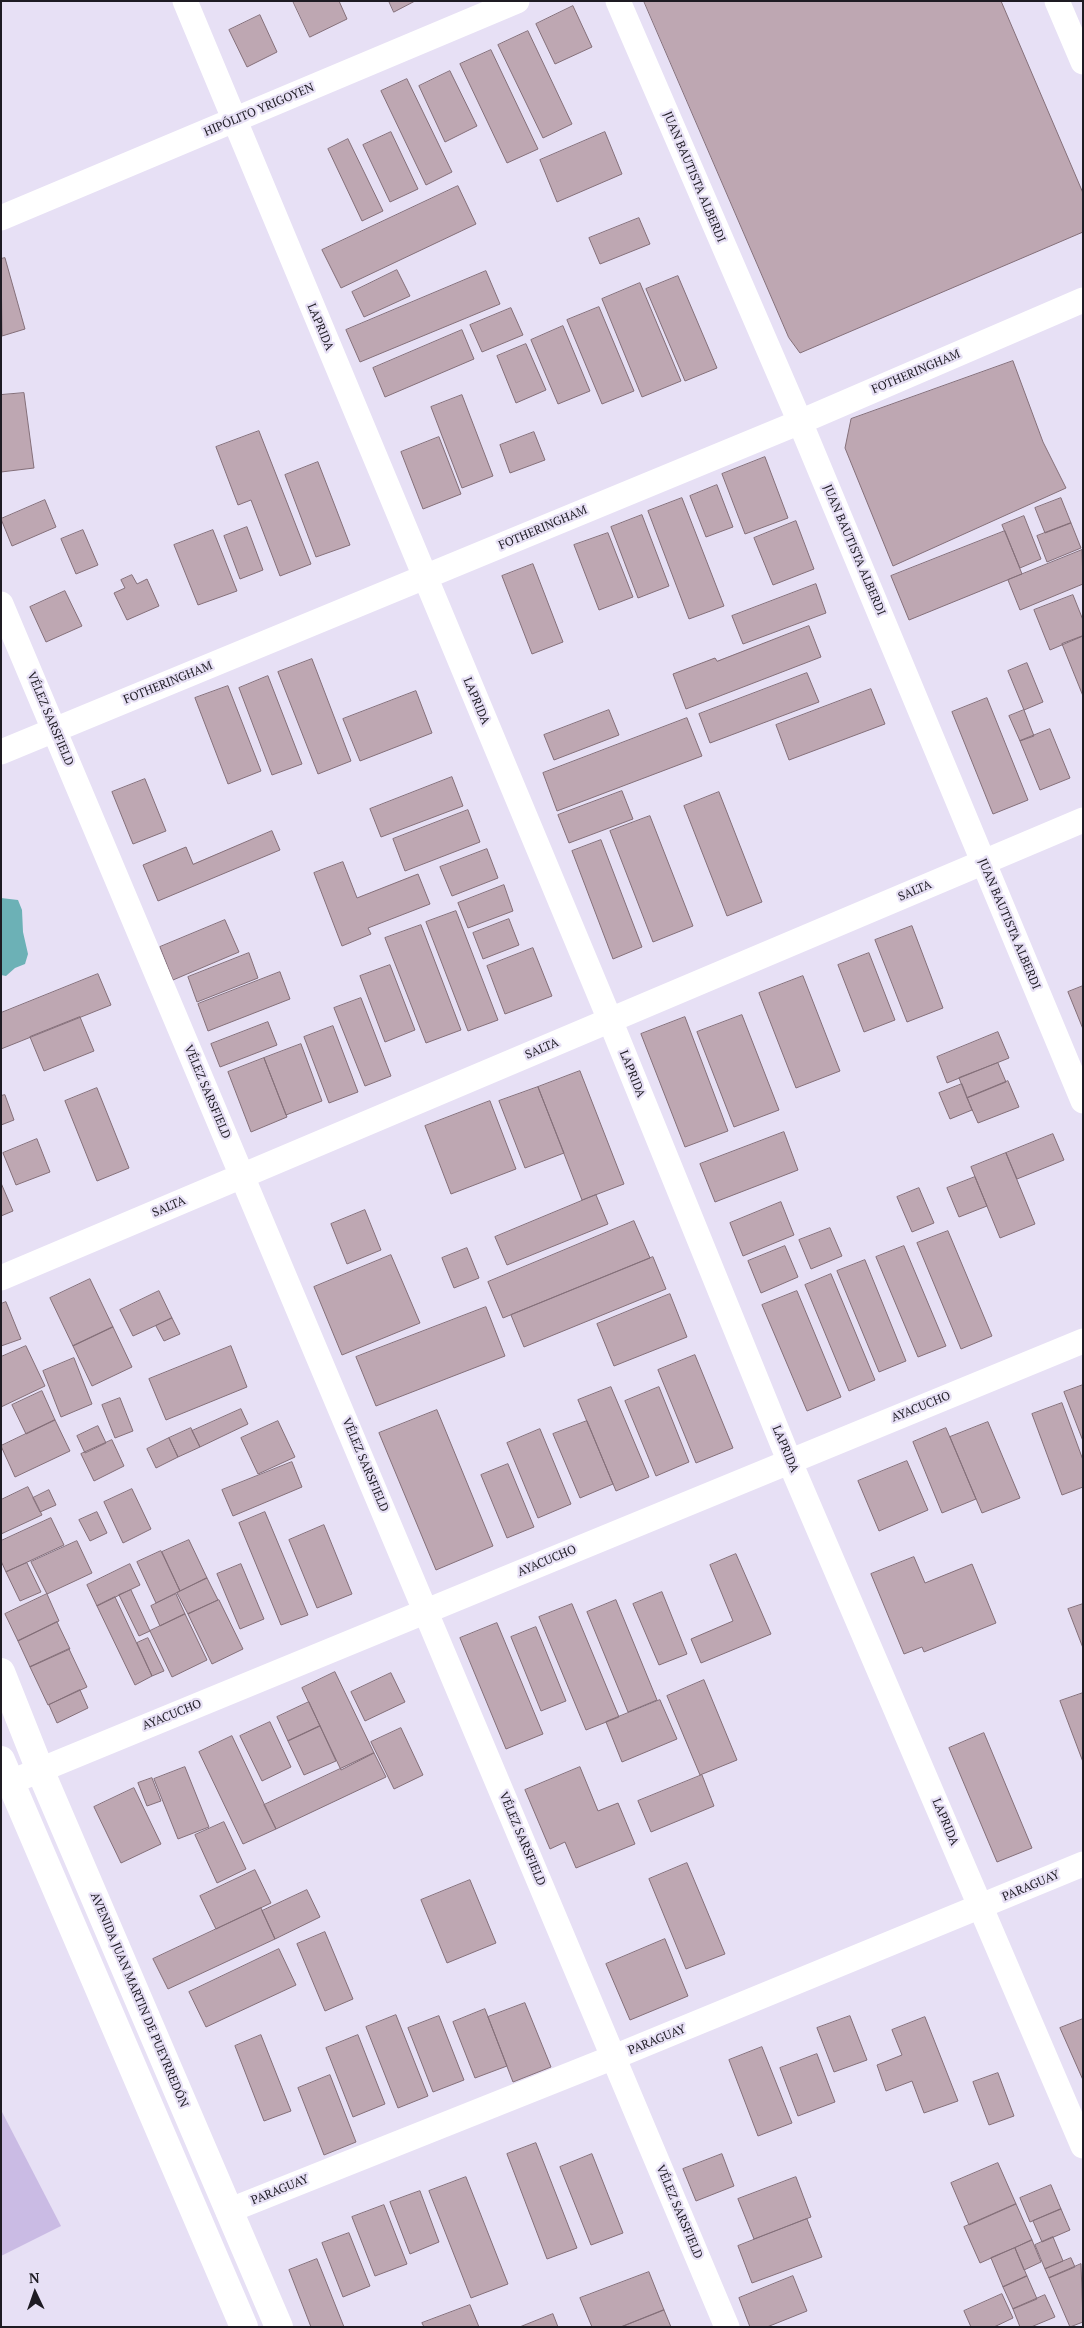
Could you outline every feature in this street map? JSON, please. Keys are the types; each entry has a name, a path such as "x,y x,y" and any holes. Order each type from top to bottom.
{"main road":[{"name":"AVENIDA JUAN MARTIN DE PUEYRREDÓN","path":"1,1672 40,1770 279,2327"},
{"path":"6,1771 244,2327"}],"street":[{"name":"LAPRIDA","path":"185,1 610,1020 789,1460 1083,2146"},
{"name":"HIPÓLITO YRIGOYEN","path":"1,218 517,1"},
{"name":"JUAN BAUTISTA ALBERDI","path":"618,1 800,422 1083,1101"},
{"path":"1058,1 1083,62"},
{"name":"FOTHERINGHAM","path":"1,752 800,422 1083,300"},
{"name":"VÉLEZ SARSFIELD","path":"1,604 728,2327"},
{"name":"SALTA","path":"1,1278 1083,820"},
{"name":"AYACUCHO","path":"6,1771 40,1770 426,1612 789,1460 1083,1341"},
{"name":"PARAGUAY","path":"228,2211 614,2057 1083,1864"}],"shaded area":[{"path":"1,898 18,900 22,910 23,932 28,954 25,964 15,968 6,976 1,975"},
{"path":"1,2110 61,2226 1,2256"}],"building":[{"path":"293,1 339,1 347,19 310,37"},
{"path":"389,1 415,1 394,12"},
{"path":"644,1 1001,1 1083,193 1083,232 800,353 789,338"},
{"path":"573,6 592,47 555,64 536,24"},
{"path":"260,15 277,52 247,67 229,30"},
{"path":"528,31 572,124 543,138 498,45"},
{"path":"491,50 538,149 507,163 460,64"},
{"path":"450,71 477,126 445,142 419,86"},
{"path":"407,79 452,172 426,185 381,91"},
{"path":"391,132 418,189 390,202 363,145"},
{"path":"605,132 622,174 557,202 540,160"},
{"path":"348,139 383,211 362,221 328,149"},
{"path":"458,186 476,224 341,288 322,250"},
{"path":"639,218 650,244 600,264 589,238"},
{"path":"5,258 25,329 2,336 1,259"},
{"path":"397,270 410,296 364,317 352,292"},
{"path":"486,271 500,304 360,362 346,330"},
{"path":"678,276 717,368 685,381 646,289"},
{"path":"640,283 681,381 642,397 602,299"},
{"path":"599,307 634,391 602,404 567,320"},
{"path":"511,308 523,335 482,352 470,325"},
{"path":"563,326 590,391 558,404 531,340"},
{"path":"462,330 474,359 385,397 373,368"},
{"path":"526,344 546,390 516,403 497,356"},
{"path":"1013,361 1043,442 1066,488 893,566 845,448 851,419"},
{"path":"24,393 34,468 1,472 1,395"},
{"path":"462,395 493,476 462,488 431,407"},
{"path":"259,431 311,564 280,576 251,500 238,505 216,447"},
{"path":"534,432 545,460 510,473 500,445"},
{"path":"439,437 461,494 423,509 401,452"},
{"path":"765,457 788,518 745,534 722,474"},
{"path":"318,462 350,545 316,557 285,475"},
{"path":"717,485 733,527 706,537 690,496"},
{"path":"682,498 724,606 689,619 648,511"},
{"path":"1061,498 1071,523 1045,533 1035,508"},
{"path":"45,500 56,527 12,546 1,519"},
{"path":"642,515 669,586 638,598 611,527"},
{"path":"1024,516 1041,559 1020,568 1002,525"},
{"path":"796,521 814,569 773,585 754,538"},
{"path":"1071,523 1081,548 1047,562 1037,536"},
{"path":"247,527 263,570 240,579 224,536"},
{"path":"83,530 98,565 76,574 61,539"},
{"path":"213,530 237,591 198,605 174,545"},
{"path":"1005,531 1022,574 909,620 891,576"},
{"path":"608,533 633,597 599,610 574,545"},
{"path":"1082,550 1083,584 1020,610 1008,580"},
{"path":"533,564 563,642 532,654 502,576"},
{"path":"132,575 137,584 147,579 159,606 127,620 114,593 125,588 121,580"},
{"path":"816,584 826,613 743,644 732,616"},
{"path":"65,591 82,626 46,642 30,607"},
{"path":"1073,595 1083,620 1083,636 1050,650 1034,610"},
{"path":"809,626 821,657 686,709 673,674 715,658 717,661"},
{"path":"1083,636 1083,696 1062,644"},
{"path":"312,659 351,761 318,774 278,672"},
{"path":"1027,663 1043,702 1024,710 1008,671"},
{"path":"807,673 819,702 710,743 699,714"},
{"path":"268,676 302,764 272,775 239,688"},
{"path":"228,686 261,771 228,784 195,698"},
{"path":"871,689 885,724 789,760 776,725"},
{"path":"416,691 432,733 360,761 343,719"},
{"path":"987,698 1028,800 993,814 952,712"},
{"path":"609,710 619,735 554,760 544,735"},
{"path":"1024,710 1034,736 1020,741 1009,716"},
{"path":"687,718 702,756 557,811 543,773"},
{"path":"1050,729 1070,778 1040,790 1020,741"},
{"path":"452,777 463,806 381,837 370,809"},
{"path":"145,779 166,831 133,844 112,792"},
{"path":"622,791 633,819 569,843 558,815"},
{"path":"719,792 762,902 727,916 684,806"},
{"path":"468,810 480,842 405,871 393,839"},
{"path":"650,816 693,926 653,942 610,831"},
{"path":"272,831 280,850 158,901 143,865 186,847 193,864"},
{"path":"601,840 642,947 613,959 572,851"},
{"path":"487,849 498,878 452,896 440,867"},
{"path":"343,862 357,898 418,874 430,904 368,928 371,934 342,946 314,873"},
{"path":"504,885 513,911 468,928 458,903"},
{"path":"456,911 498,1020 468,1031 426,922"},
{"path":"509,919 519,945 483,959 473,933"},
{"path":"225,920 239,952 173,980 160,947"},
{"path":"421,925 461,1030 426,1043 385,938"},
{"path":"912,926 943,1008 907,1022 875,940"},
{"path":"533,948 552,996 505,1014 487,966"},
{"path":"249,953 258,978 197,1002 188,977"},
{"path":"869,953 895,1020 864,1032 838,965"},
{"path":"390,965 415,1030 385,1042 360,976"},
{"path":"280,972 290,999 208,1031 198,1004"},
{"path":"98,974 111,1005 1,1049 1,1013"},
{"path":"803,976 840,1071 796,1088 759,993"},
{"path":"1083,986 1083,1029 1068,992"},
{"path":"361,998 391,1076 365,1086 334,1008"},
{"path":"742,1015 779,1110 734,1127 697,1032"},
{"path":"80,1017 94,1051 44,1071 30,1037"},
{"path":"685,1017 728,1131 685,1147 641,1034"},
{"path":"268,1022 277,1045 220,1067 211,1044"},
{"path":"333,1026 358,1092 329,1103 304,1037"},
{"path":"998,1032 1009,1058 947,1083 937,1057"},
{"path":"301,1044 322,1101 286,1115 264,1058"},
{"path":"264,1058 287,1117 251,1132 228,1072"},
{"path":"998,1063 1006,1082 967,1098 959,1078"},
{"path":"580,1071 624,1184 582,1200 538,1087"},
{"path":"1008,1081 1019,1107 978,1123 967,1098"},
{"path":"962,1084 972,1110 950,1119 939,1093"},
{"path":"538,1087 564,1153 525,1168 499,1101"},
{"path":"97,1088 129,1168 97,1181 65,1101"},
{"path":"5,1095 14,1120 1,1125 1,1096"},
{"path":"490,1101 516,1169 451,1194 425,1126"},
{"path":"784,1132 798,1170 715,1202 700,1164"},
{"path":"1053,1134 1064,1160 1017,1179 1006,1153"},
{"path":"37,1139 50,1172 16,1185 3,1153"},
{"path":"1006,1153 1035,1224 1000,1238 971,1167"},
{"path":"975,1177 987,1206 959,1217 947,1188"},
{"path":"1,1183 13,1211 1,1216"},
{"path":"919,1188 934,1223 912,1232 897,1197"},
{"path":"596,1195 608,1224 507,1265 495,1237"},
{"path":"781,1202 794,1235 743,1256 730,1223"},
{"path":"365,1210 381,1250 347,1264 331,1224"},
{"path":"634,1221 650,1258 503,1318 488,1282"},
{"path":"830,1228 842,1256 811,1269 799,1240"},
{"path":"948,1231 992,1336 961,1349 917,1243"},
{"path":"785,1246 798,1277 761,1293 748,1261"},
{"path":"904,1246 946,1346 918,1357 876,1257"},
{"path":"467,1248 479,1278 454,1288 442,1258"},
{"path":"391,1255 420,1323 342,1355 314,1287"},
{"path":"653,1257 666,1289 524,1347 511,1315"},
{"path":"865,1260 906,1361 879,1372 837,1271"},
{"path":"831,1274 875,1380 849,1391 805,1285"},
{"path":"90,1279 113,1327 73,1346 50,1298"},
{"path":"159,1291 172,1318 133,1336 120,1310"},
{"path":"797,1291 841,1397 807,1411 762,1305"},
{"path":"670,1294 687,1337 614,1366 597,1324"},
{"path":"6,1302 21,1339 1,1346 1,1304"},
{"path":"486,1307 505,1356 376,1406 356,1357"},
{"path":"172,1318 180,1334 164,1341 156,1326"},
{"path":"113,1327 132,1367 92,1386 73,1346"},
{"path":"26,1346 45,1386 1,1407 1,1357"},
{"path":"231,1346 247,1387 166,1420 149,1379"},
{"path":"695,1355 733,1448 696,1463 658,1370"},
{"path":"74,1358 92,1404 61,1417 43,1371"},
{"path":"1083,1385 1083,1441 1064,1392"},
{"path":"611,1387 649,1477 616,1491 578,1400"},
{"path":"659,1387 689,1462 656,1476 625,1401"},
{"path":"42,1391 55,1420 26,1434 12,1405"},
{"path":"120,1398 133,1431 115,1438 102,1405"},
{"path":"1062,1403 1083,1460 1083,1487 1062,1495 1032,1414"},
{"path":"241,1409 248,1424 200,1447 192,1431"},
{"path":"437,1410 493,1546 436,1570 379,1433"},
{"path":"55,1420 70,1451 15,1477 1,1446"},
{"path":"278,1421 295,1457 258,1474 241,1438"},
{"path":"587,1421 613,1484 580,1498 553,1434"},
{"path":"988,1422 1020,1498 982,1513 950,1437"},
{"path":"98,1426 106,1443 85,1453 77,1436"},
{"path":"191,1428 200,1447 178,1457 169,1438"},
{"path":"946,1428 976,1499 942,1513 913,1442"},
{"path":"540,1429 571,1504 538,1518 507,1443"},
{"path":"169,1438 178,1457 156,1468 147,1449"},
{"path":"112,1440 124,1466 94,1481 81,1454"},
{"path":"907,1461 928,1510 879,1531 858,1481"},
{"path":"292,1462 302,1487 233,1516 222,1490"},
{"path":"508,1464 534,1527 507,1538 481,1475"},
{"path":"28,1487 42,1515 1,1534 1,1500"},
{"path":"132,1489 151,1529 123,1543 104,1502"},
{"path":"49,1490 56,1505 40,1512 33,1498"},
{"path":"97,1512 107,1533 90,1541 79,1520"},
{"path":"265,1512 308,1615 281,1625 239,1523"},
{"path":"51,1518 64,1545 6,1572 1,1561 1,1541"},
{"path":"324,1525 352,1594 317,1608 289,1540"},
{"path":"189,1540 207,1578 180,1591 162,1552"},
{"path":"77,1541 92,1573 47,1594 31,1562"},
{"path":"161,1551 180,1591 156,1603 137,1562"},
{"path":"736,1554 771,1634 701,1663 691,1639 733,1621 710,1565"},
{"path":"914,1557 925,1583 972,1564 996,1623 924,1652 922,1647 904,1654 871,1574"},
{"path":"27,1563 41,1592 20,1601 6,1572"},
{"path":"130,1564 140,1585 97,1606 87,1585"},
{"path":"241,1564 264,1619 240,1629 217,1574"},
{"path":"207,1578 218,1600 188,1614 177,1593"},
{"path":"131,1590 150,1631 139,1636 119,1595"},
{"path":"662,1592 687,1654 659,1665 633,1604"},
{"path":"47,1594 59,1621 18,1641 5,1614"},
{"path":"176,1594 185,1614 160,1626 151,1606"},
{"path":"115,1597 152,1676 135,1685 97,1606"},
{"path":"219,1600 243,1649 212,1664 188,1614"},
{"path":"616,1600 657,1700 628,1712 587,1612"},
{"path":"572,1604 619,1717 586,1730 539,1617"},
{"path":"1083,1604 1083,1648 1068,1609"},
{"path":"185,1614 207,1660 172,1677 150,1631"},
{"path":"57,1622 70,1649 30,1667 18,1641"},
{"path":"497,1623 543,1734 506,1749 460,1638"},
{"path":"536,1627 566,1701 541,1711 511,1637"},
{"path":"148,1638 164,1671 152,1676 137,1643"},
{"path":"69,1649 87,1687 48,1705 30,1667"},
{"path":"335,1672 374,1753 341,1770 302,1688"},
{"path":"391,1673 405,1702 365,1721 351,1692"},
{"path":"704,1680 737,1760 700,1775 667,1696"},
{"path":"80,1690 88,1708 57,1723 49,1705"},
{"path":"1083,1693 1083,1762 1060,1701"},
{"path":"660,1700 677,1739 622,1762 606,1722"},
{"path":"309,1702 320,1726 288,1741 277,1717"},
{"path":"270,1722 291,1767 262,1781 240,1736"},
{"path":"320,1726 336,1761 304,1775 288,1741"},
{"path":"401,1728 423,1775 394,1789 371,1742"},
{"path":"984,1733 1032,1848 997,1862 949,1748"},
{"path":"232,1736 276,1829 243,1844 199,1752"},
{"path":"374,1753 386,1777 276,1829 264,1805"},
{"path":"185,1767 209,1827 178,1839 154,1779"},
{"path":"580,1767 598,1811 618,1803 635,1844 576,1868 565,1842 550,1849 525,1790"},
{"path":"702,1775 714,1806 651,1832 638,1801"},
{"path":"152,1778 161,1801 147,1806 138,1783"},
{"path":"134,1788 161,1844 121,1863 94,1807"},
{"path":"224,1822 246,1869 217,1883 195,1835"},
{"path":"687,1863 725,1954 686,1969 649,1879"},
{"path":"255,1870 271,1903 216,1929 200,1896"},
{"path":"470,1880 496,1943 447,1963 421,1900"},
{"path":"307,1890 320,1917 275,1939 262,1911"},
{"path":"261,1908 275,1939 168,1989 153,1959"},
{"path":"325,1932 353,1999 325,2011 297,1944"},
{"path":"665,1939 688,1996 630,2020 606,1964"},
{"path":"279,1949 296,1985 206,2027 189,1992"},
{"path":"525,2003 551,2067 513,2082 488,2017"},
{"path":"485,2009 507,2066 475,2078 453,2022"},
{"path":"396,2015 428,2096 398,2108 366,2027"},
{"path":"439,2016 464,2080 433,2092 408,2028"},
{"path":"850,2016 867,2060 834,2072 817,2028"},
{"path":"925,2017 958,2101 924,2113 912,2081 886,2091 877,2065 902,2055 892,2030"},
{"path":"1083,2019 1083,2080 1060,2028"},
{"path":"261,2035 291,2111 264,2121 235,2046"},
{"path":"358,2035 385,2104 353,2117 326,2048"},
{"path":"762,2047 792,2123 758,2136 729,2060"},
{"path":"817,2054 835,2102 798,2116 780,2068"},
{"path":"998,2073 1014,2116 989,2125 973,2082"},
{"path":"330,2075 356,2142 324,2155 298,2088"},
{"path":"536,2143 577,2248 547,2259 507,2154"},
{"path":"592,2154 623,2233 591,2245 560,2167"},
{"path":"722,2154 734,2186 696,2201 683,2169"},
{"path":"998,2163 1016,2204 969,2225 951,2183"},
{"path":"466,2177 508,2284 471,2298 429,2191"},
{"path":"796,2177 811,2217 754,2239 738,2199"},
{"path":"1051,2185 1061,2209 1030,2222 1020,2198"},
{"path":"420,2191 439,2242 410,2254 390,2202"},
{"path":"1016,2204 1032,2240 980,2263 964,2227"},
{"path":"384,2205 407,2264 375,2276 352,2217"},
{"path":"1061,2209 1070,2230 1042,2242 1033,2221"},
{"path":"807,2219 822,2257 752,2283 738,2246"},
{"path":"349,2233 370,2286 343,2297 322,2243"},
{"path":"1053,2237 1063,2261 1045,2269 1035,2245"},
{"path":"1032,2240 1041,2262 1024,2270 1015,2248"},
{"path":"1015,2248 1027,2276 1003,2287 991,2258"},
{"path":"1071,2258 1075,2267 1049,2278 1045,2269"},
{"path":"317,2259 344,2327 311,2327 289,2270"},
{"path":"1081,2264 1083,2322 1070,2327 1049,2278"},
{"path":"649,2272 664,2310 621,2327 592,2327 580,2298"},
{"path":"793,2276 807,2311 767,2327 750,2327 739,2298"},
{"path":"1027,2276 1037,2299 1013,2309 1003,2287"},
{"path":"1002,2294 1013,2318 994,2327 971,2327 964,2311"},
{"path":"1045,2295 1055,2317 1031,2327 1020,2327 1013,2309"},
{"path":"470,2305 479,2327 424,2327 422,2323"},
{"path":"664,2310 671,2327 621,2327"},
{"path":"553,2314 558,2327 520,2327"}]}
